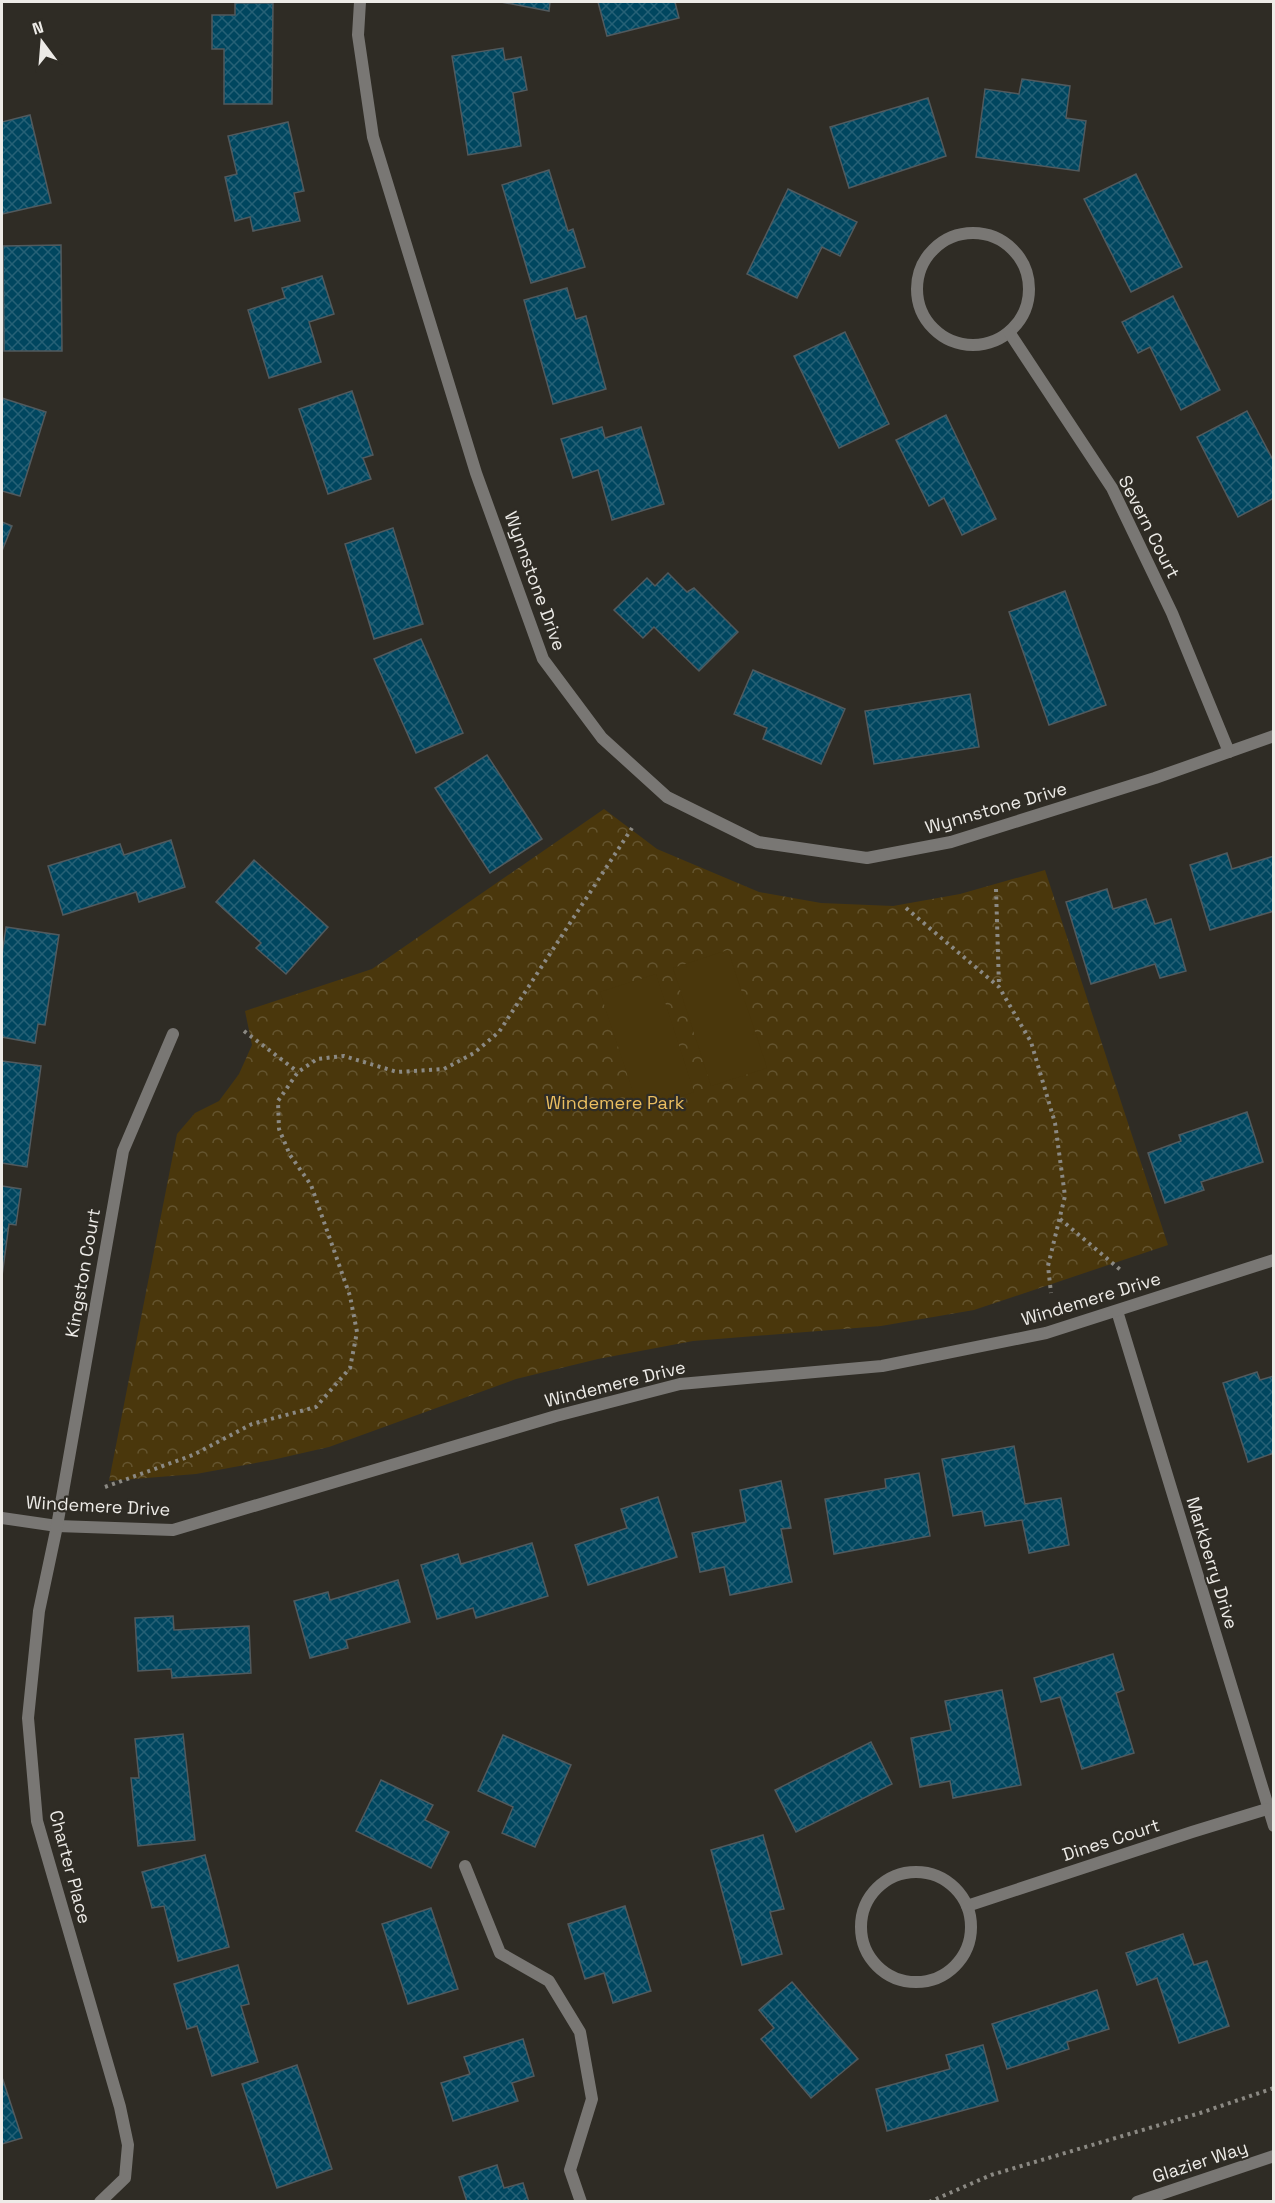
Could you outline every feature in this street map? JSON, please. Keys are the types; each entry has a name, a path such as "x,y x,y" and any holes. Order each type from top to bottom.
{"street":[{"name":"Wynnstone Drive","path":"360,2 358,35 373,137 476,473 543,659 602,738 667,797 758,842 867,858 951,843 1155,778 1274,736"},
{"path":"975,232 994,237 1010,246 1022,261 1029,280 1029,299 1022,317 1010,332 994,342 976,345 958,344 942,337 928,325 920,309 916,292 918,274 926,257 938,244 955,235 975,232"},
{"name":"Severn Court","path":"1010,332 1112,488 1173,613 1229,752"},
{"name":"Kingston Court","path":"57,1526 123,1151 173,1034"},
{"name":"Windemere Drive","path":"2,1518 57,1526 173,1530 555,1416 680,1384 882,1366 1046,1333 1274,1260"},
{"name":"Markberry Drive","path":"1117,1311 1274,1826"},
{"name":"Charter Place","path":"57,1526 39,1611 28,1718 37,1821 120,2107 128,2145 125,2178 100,2202"},
{"name":"Dines Court","path":"967,1906 1268,1809"},
{"path":"465,1866 500,1953 549,1981 580,2032 592,2099 570,2170 581,2202"},
{"path":"908,1873 926,1873 950,1885 967,1906 971,1924 969,1942 962,1958 949,1971 933,1980 915,1982 897,1979 882,1971 869,1957 862,1940 861,1922 865,1904 876,1889 890,1879 908,1873"},
{"name":"Glazier Way","path":"1137,2202 1274,2156"}],"path":[{"path":"105,1487 194,1455 252,1424 316,1407 350,1368 357,1332 350,1296 311,1185 290,1155 279,1129 278,1101 298,1072 317,1059 344,1056 397,1072 444,1069 474,1053 499,1032 632,828"},
{"path":"996,889 999,987"},
{"path":"906,908 999,987 1031,1042 1055,1123 1065,1196 1048,1266 1051,1293"},
{"path":"244,1031 298,1072"},
{"path":"1060,1219 1123,1272"},
{"path":"929,2202 991,2175 1200,2113 1274,2088"}],"green space":[{"name":"Windemere Park","path":"604,809 657,849 759,892 821,903 893,906 960,894 1045,870 1168,1245 974,1310 881,1326 693,1341 598,1359 516,1379 329,1447 196,1474 109,1481 177,1134 195,1113 219,1101 239,1074 252,1045 245,1011 372,969"},
{"path":"728,950 767,1068 711,1086 673,968"},
{"path":"656,974 694,1092 639,1110 600,992"}],"building":[{"path":"501,2 550,2 549,11"},
{"path":"598,2 675,2 679,18 607,36"},
{"path":"235,3 273,3 272,104 224,104 224,49 212,49 212,15 235,15"},
{"path":"503,48 505,60 521,57 527,90 513,93 521,146 468,155 452,56"},
{"path":"1022,79 1070,86 1066,118 1086,121 1079,171 976,157 985,89 1019,94"},
{"path":"928,98 946,156 849,188 830,127"},
{"path":"30,115 51,203 2,214 2,122"},
{"path":"288,122 304,191 294,193 300,221 253,231 250,217 235,221 225,177 237,174 228,136"},
{"path":"549,170 568,231 573,229 585,267 531,283 502,185"},
{"path":"1136,174 1182,267 1131,292 1084,199"},
{"path":"788,189 857,222 840,256 822,247 797,298 747,274"},
{"path":"61,245 62,351 4,351 3,246"},
{"path":"322,276 334,314 309,322 321,362 269,378 248,310 285,298 282,288"},
{"path":"567,288 576,319 586,316 606,389 553,404 524,300"},
{"path":"1173,296 1220,390 1181,410 1150,347 1138,353 1122,322"},
{"path":"845,332 889,424 839,448 794,356"},
{"path":"352,391 373,455 363,458 371,479 328,494 299,409"},
{"path":"2,398 46,412 20,496 2,491"},
{"path":"1247,411 1274,462 1274,498 1238,517 1197,437"},
{"path":"946,415 996,519 962,535 944,498 929,506 896,440"},
{"path":"602,427 605,438 641,427 664,504 612,520 598,470 573,478 561,439"},
{"path":"2,522 12,526 2,551"},
{"path":"393,528 423,624 374,639 345,544"},
{"path":"668,573 687,592 694,588 738,632 699,671 654,627 643,638 614,610 647,578 655,586"},
{"path":"1065,591 1106,705 1049,725 1009,612"},
{"path":"421,639 463,733 416,753 374,659"},
{"path":"753,670 845,709 821,764 763,739 767,728 734,714"},
{"path":"970,694 979,747 874,764 865,711"},
{"path":"487,755 542,839 490,873 435,788"},
{"path":"171,840 185,887 139,902 136,892 63,915 48,866 120,844 124,855"},
{"path":"1227,853 1232,869 1274,856 1274,911 1210,930 1190,865"},
{"path":"254,860 328,927 286,974 256,948 261,943 216,902"},
{"path":"1107,889 1113,909 1146,899 1155,924 1171,919 1186,971 1160,978 1155,964 1091,984 1066,902"},
{"path":"6,927 59,935 45,1025 38,1024 35,1043 2,1037 2,954"},
{"path":"2,1061 41,1066 27,1167 2,1163"},
{"path":"1247,1112 1263,1162 1201,1182 1204,1190 1165,1203 1148,1153 1181,1141 1179,1135"},
{"path":"2,1186 21,1189 16,1225 9,1224 2,1276"},
{"path":"1257,1372 1260,1380 1274,1376 1274,1453 1248,1462 1223,1383"},
{"path":"1014,1446 1025,1504 1061,1498 1069,1545 1029,1553 1022,1520 985,1526 982,1511 953,1516 942,1459"},
{"path":"919,1473 930,1536 834,1554 825,1499 886,1488 885,1479"},
{"path":"781,1481 791,1528 781,1529 792,1582 730,1595 724,1567 700,1572 692,1533 746,1522 740,1490"},
{"path":"658,1497 677,1557 588,1585 575,1545 627,1528 621,1509"},
{"path":"532,1543 548,1596 476,1618 473,1608 437,1619 421,1565 458,1554 461,1564"},
{"path":"398,1580 410,1622 346,1640 348,1648 310,1658 294,1601 328,1592 330,1600"},
{"path":"173,1616 174,1630 249,1626 251,1673 172,1678 171,1669 138,1671 135,1618"},
{"path":"1113,1654 1124,1690 1116,1693 1134,1753 1082,1769 1060,1697 1041,1702 1034,1678"},
{"path":"1002,1690 1021,1785 953,1798 950,1781 920,1787 911,1738 951,1730 945,1701"},
{"path":"183,1734 195,1840 138,1846 131,1778 139,1778 135,1739"},
{"path":"503,1735 571,1765 535,1847 502,1833 513,1807 478,1791"},
{"path":"871,1742 892,1784 796,1832 775,1790"},
{"path":"381,1780 433,1805 425,1820 449,1832 431,1868 356,1831"},
{"path":"763,1835 784,1909 770,1912 782,1954 742,1965 711,1850"},
{"path":"205,1855 229,1947 178,1961 164,1906 152,1908 142,1872"},
{"path":"625,1906 651,1991 613,2003 604,1973 585,1979 568,1924"},
{"path":"431,1908 458,1989 408,2004 382,1924"},
{"path":"1183,1934 1194,1965 1207,1961 1229,2026 1179,2043 1157,1978 1137,1985 1126,1953"},
{"path":"238,1965 249,2004 241,2006 258,2062 212,2076 197,2026 187,2029 174,1984"},
{"path":"792,1982 858,2059 811,2098 761,2039 774,2028 759,2010"},
{"path":"1097,1990 1109,2029 1067,2042 1069,2049 1007,2069 992,2024"},
{"path":"523,2039 534,2076 512,2083 518,2101 453,2121 441,2083 470,2074 464,2057"},
{"path":"983,2045 998,2101 887,2131 876,2089 950,2069 946,2055"},
{"path":"297,2065 332,2169 277,2188 242,2084"},
{"path":"2,2081 22,2138 2,2144"},
{"path":"497,2165 504,2188 523,2183 529,2202 467,2202 459,2177"}]}
